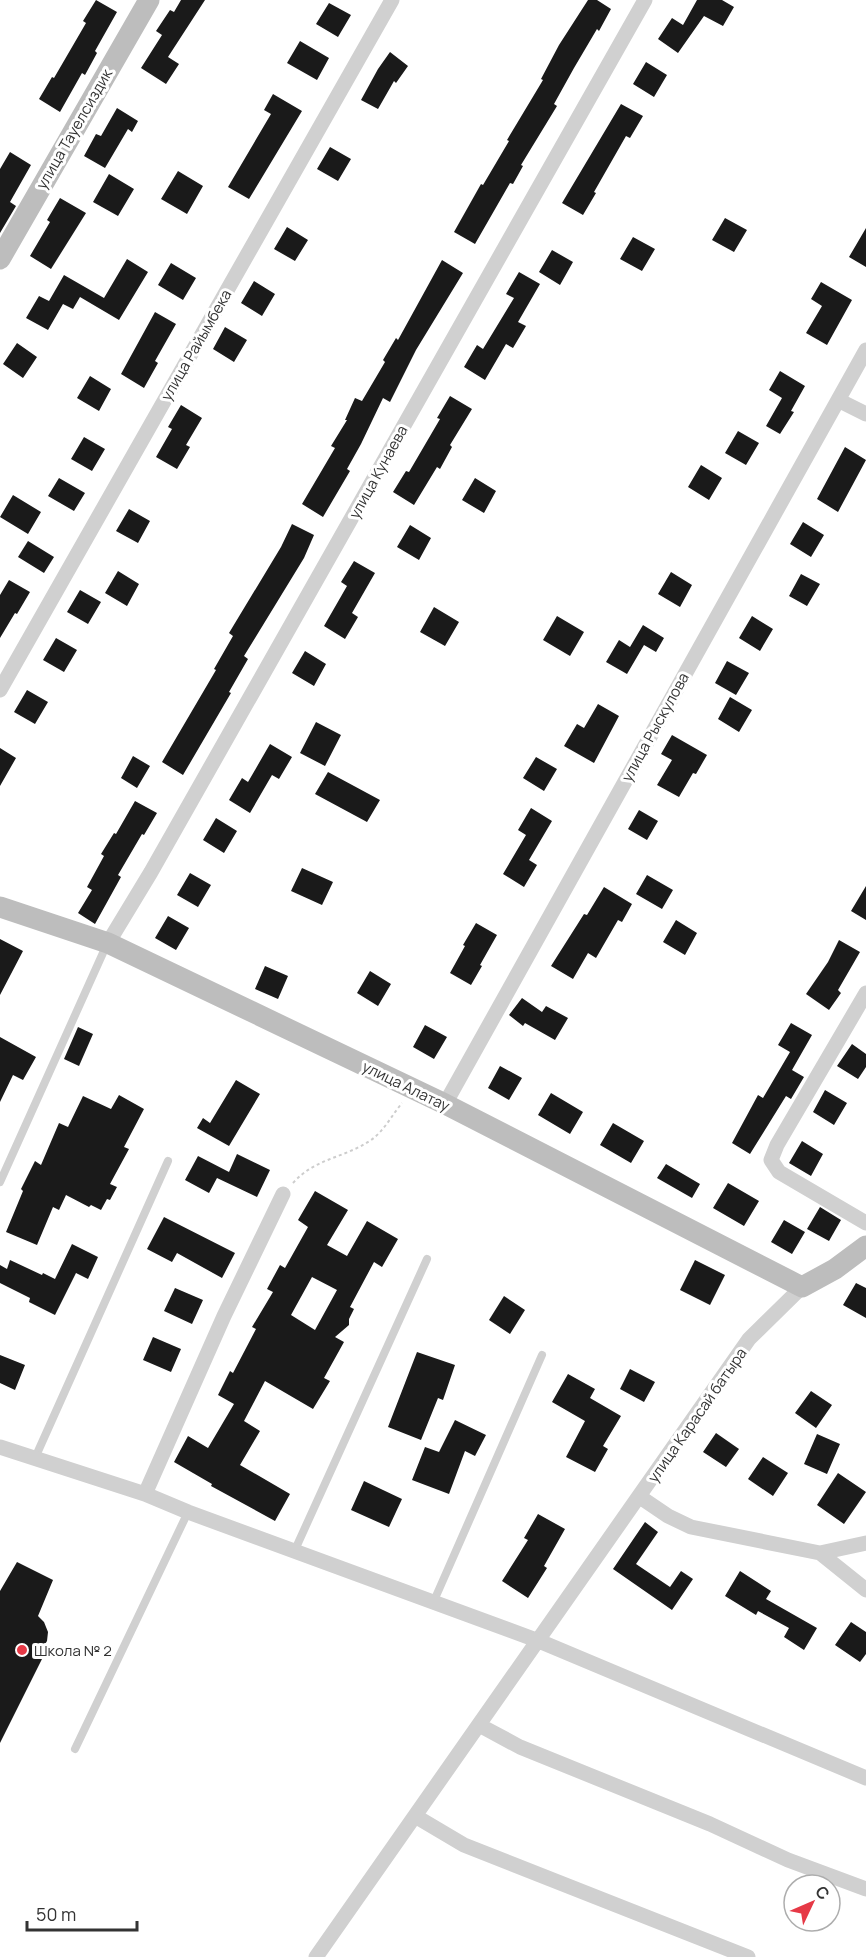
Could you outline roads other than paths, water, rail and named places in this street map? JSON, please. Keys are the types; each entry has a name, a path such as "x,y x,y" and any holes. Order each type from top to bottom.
{"street":[{"name":"улица Тауелсиздик","path":"0,259 149,0"},
{"name":"улица Райымбека","path":"0,690 392,0"},
{"name":"улица Кунаева","path":"108,943 152,872 645,0"},
{"name":"улица Рыскулова","path":"445,1104 866,350"},
{"path":"838,400 866,414"},
{"name":"улица Алатау","path":"0,907 108,943 445,1104 802,1287"},
{"path":"866,993 777,1145 771,1161 778,1172 866,1223"},
{"path":"145,1494 224,1316 283,1194"},
{"name":"улица Карасай батыра","path":"866,1246 835,1269 802,1287 749,1339 640,1497 668,1516 691,1527 820,1553 866,1590"},
{"path":"0,1447 145,1494 294,1552 538,1641 866,1778"},
{"path":"316,1957 640,1497"},
{"path":"820,1553 866,1544"},
{"path":"479,1725 520,1747 700,1819 788,1860 866,1889"},
{"path":"415,1816 464,1845 748,1957"}],"lane":[{"path":"0,1182 108,943"},
{"path":"35,1458 168,1161"},
{"path":"294,1552 427,1259"},
{"path":"433,1603 542,1355"},
{"path":"75,1749 188,1512"}],"place":[{"name":"Школа № 2","path":"22,1650"}]}
